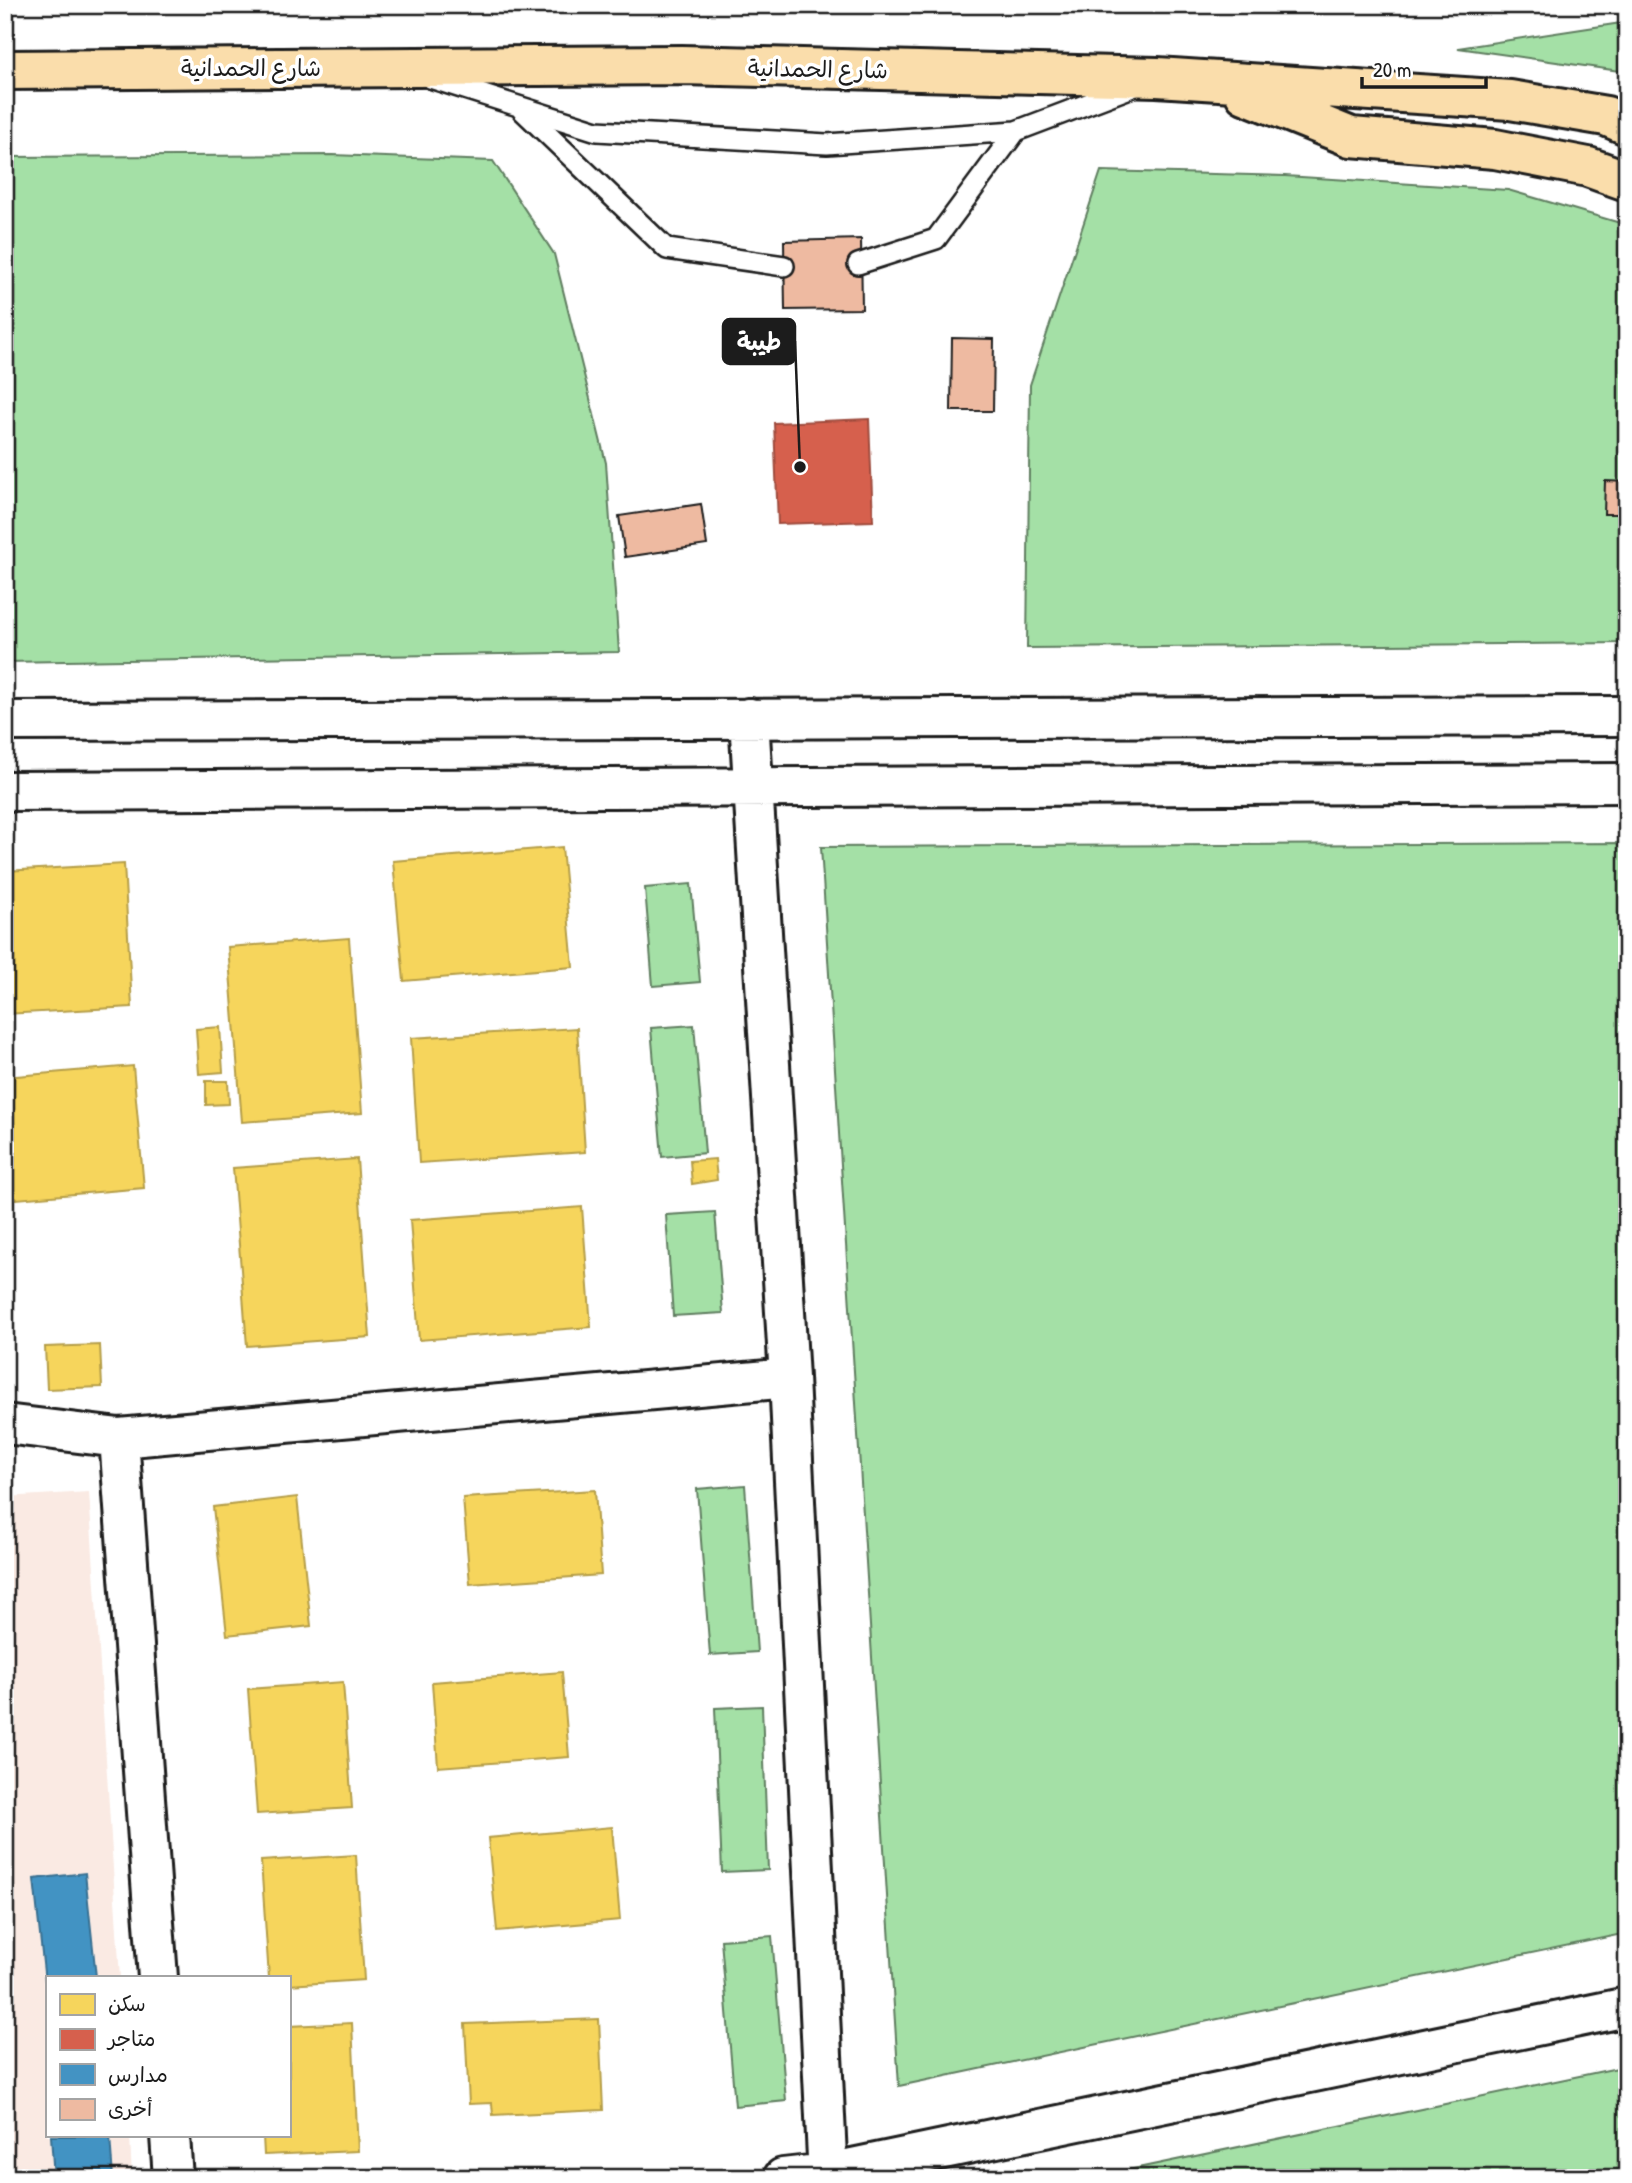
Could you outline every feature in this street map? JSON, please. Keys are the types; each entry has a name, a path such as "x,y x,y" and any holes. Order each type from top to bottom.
{"highway":[{"name":"شارع الحمدانية","path":"5,70 682,65 1157,77 1510,100 1606,116 1627,125"},
{"path":"1214,81 1351,137 1495,149 1588,167 1627,181"}],"street":[{"path":"5,720 1627,716"},
{"path":"749,718 789,1378 828,2175"},
{"path":"5,791 1627,783"},
{"path":"5,1424 119,1438 789,1378"},
{"path":"119,1438 158,1976"},
{"path":"783,2178 828,2175 1627,2007"},
{"path":"170,2138 173,2178"}],"lane":[{"path":"396,67 597,131 827,144 1016,131 1157,77"},
{"path":"519,107 667,248 784,266"},
{"path":"858,264 936,239 1016,131"}],"shaded area":[{"path":"89,1492 120,1976 46,1976 46,2138 130,2138 132,2178 5,2178 5,1497"}],"green space":[{"path":"1627,21 1627,72 1458,48 1621,23"},
{"path":"332,155 493,161 554,254 606,463 619,652 5,662 5,157"},
{"path":"1101,171 1285,176 1508,190 1627,225 1627,643 1027,648 1030,385"},
{"path":"1627,843 1627,1933 899,2086 821,847"},
{"path":"691,884 700,982 653,986 645,888"},
{"path":"694,1025 705,1153 662,1157 651,1028"},
{"path":"715,1212 723,1313 673,1316 666,1215"},
{"path":"745,1485 757,1652 710,1655 697,1489"},
{"path":"762,1706 768,1870 722,1872 715,1708"},
{"path":"772,1936 786,2101 735,2106 721,1940"},
{"path":"1627,2066 1627,2178 1090,2178"}],"building: سكن":[{"path":"562,847 573,967 404,981 393,861"},
{"path":"124,864 132,1007 5,1014 5,871"},
{"path":"349,938 362,1113 242,1122 228,947"},
{"path":"220,1027 223,1072 199,1074 196,1029"},
{"path":"577,1028 585,1152 419,1163 411,1038"},
{"path":"133,1066 144,1188 5,1200 5,1077"},
{"path":"206,1081 228,1081 229,1104 206,1105"},
{"path":"357,1159 370,1337 247,1346 233,1168"},
{"path":"715,1159 717,1180 692,1184 690,1161"},
{"path":"582,1207 591,1327 419,1340 410,1220"},
{"path":"100,1345 102,1387 47,1389 45,1347"},
{"path":"595,1490 601,1575 470,1584 463,1498"},
{"path":"297,1497 311,1626 227,1635 213,1507"},
{"path":"562,1672 569,1757 438,1767 432,1682"},
{"path":"343,1682 352,1808 257,1814 248,1689"},
{"path":"612,1827 620,1920 497,1931 488,1838"},
{"path":"356,1855 364,1980 290,1985 290,1976 269,1976 261,1861"},
{"path":"599,2019 603,2110 493,2115 492,2103 469,2104 465,2024"},
{"path":"352,2023 358,2151 264,2155 263,2138 290,2138 290,2026"}],"building: متاجر":[{"path":"869,419 873,521 778,524 774,423"}],"building: مدارس":[{"path":"85,1873 96,1976 46,1976 45,1982 34,1879"},
{"path":"51,2138 110,2138 113,2178 54,2178"}],"building: أخرى":[{"path":"861,239 862,309 785,310 784,241"},
{"path":"952,338 994,339 993,411 951,411"},
{"path":"1605,481 1627,482 1627,514 1604,514"},
{"path":"701,504 707,545 625,557 619,516"}],"place":[{"name":"طيبة","path":"800,467"}]}
